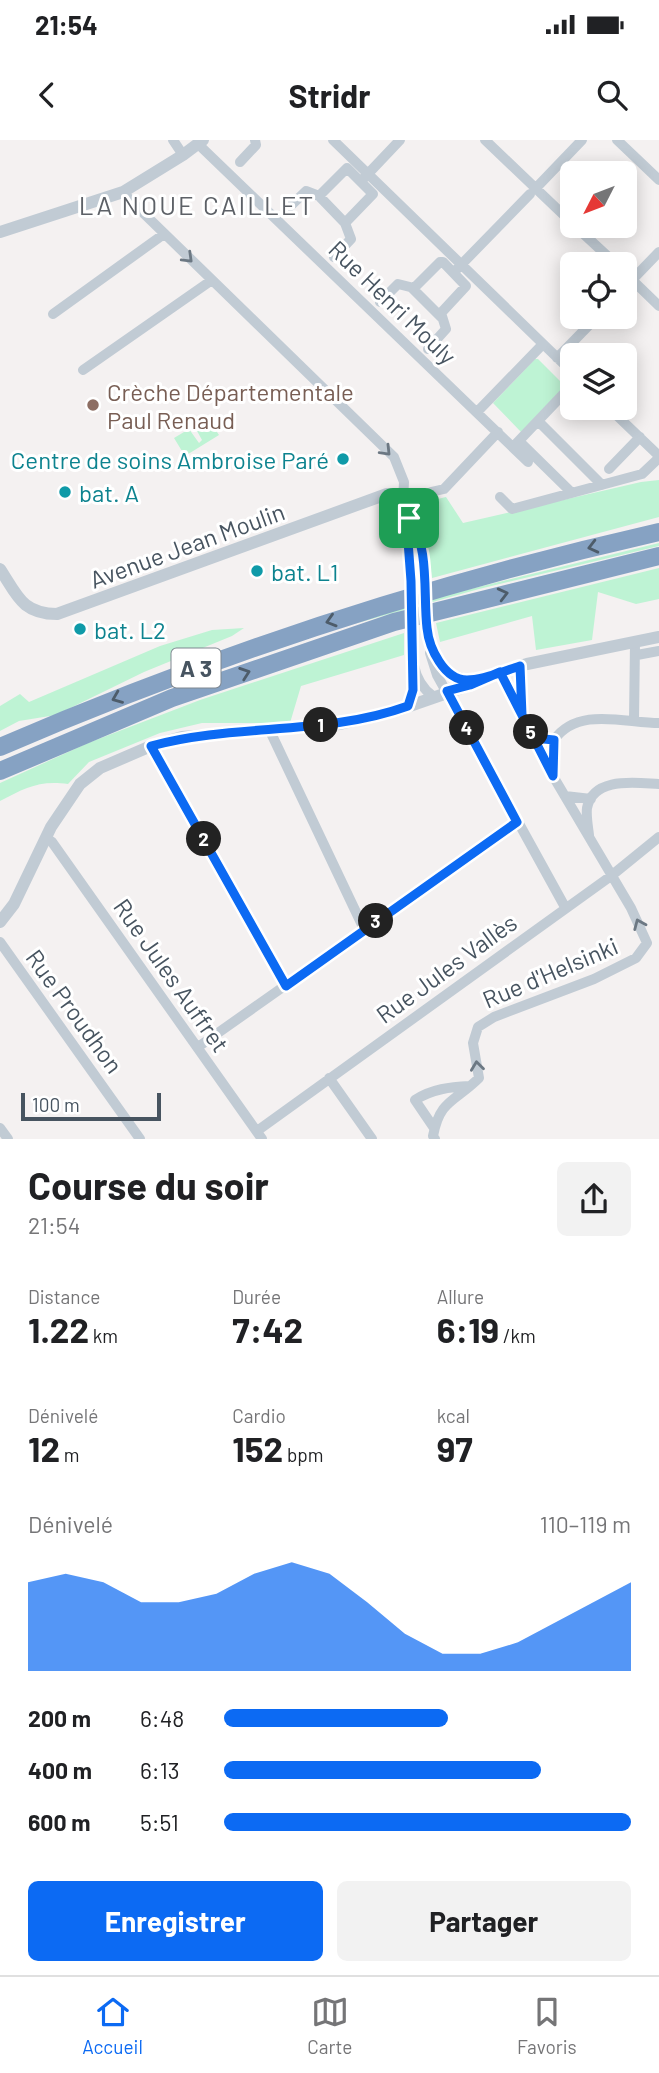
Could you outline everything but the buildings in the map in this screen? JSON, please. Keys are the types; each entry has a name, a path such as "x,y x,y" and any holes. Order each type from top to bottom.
{"highway":[{"name":"A 3","path":"0,747 182,674 297,632 527,564 659,532"},
{"name":"A 3","path":"0,771 172,698 394,622 659,555"}],"street":[{"path":"173,140 183,155"},
{"path":"240,162 256,145 255,140"},
{"path":"333,140 364,177 560,361"},
{"path":"364,177 400,140"},
{"path":"485,140 533,191 560,213"},
{"path":"458,268 582,140"},
{"path":"617,140 659,180"},
{"path":"0,232 123,192 200,142"},
{"name":"Rue Henri Mouly","path":"200,142 498,432 516,444 528,462"},
{"path":"319,196 347,168 364,177 373,194 345,223"},
{"path":"285,210 306,191 319,196 345,223 351,239 334,257"},
{"path":"123,192 394,457 404,482 403,499 407,504 409,518 407,528 413,690 408,706"},
{"path":"53,314 164,234"},
{"path":"589,238 603,252"},
{"path":"637,273 659,252"},
{"path":"412,288 440,262 458,268 466,286 441,313 446,330 428,349"},
{"path":"83,370 212,280"},
{"path":"380,302 398,284 412,288 442,317"},
{"path":"637,290 659,306"},
{"path":"557,358 585,329"},
{"path":"478,411 543,344"},
{"path":"560,398 516,444 572,493"},
{"path":"500,497 512,509 642,474 658,452 621,420"},
{"path":"538,421 602,485"},
{"path":"431,492 444,489 498,432"},
{"path":"609,469 640,438"},
{"name":"Avenue Jean Moulin","path":"0,570 23,604 36,613 57,614 387,494 403,499"},
{"path":"409,518 417,528 424,570 430,654 437,675 565,908"},
{"path":"427,631 439,660 456,678 468,680 520,666 636,649 659,651"},
{"path":"636,649 659,637"},
{"path":"634,720 633,672 636,649"},
{"path":"412,658 423,689 433,696"},
{"path":"520,666 522,715"},
{"path":"0,922 14,904 66,804 90,774 151,746 182,737 340,724 408,706 500,672"},
{"path":"500,672 553,776 611,876"},
{"path":"553,776 554,740 569,725 581,720 659,723"},
{"path":"270,730 364,929"},
{"path":"534,738 554,740"},
{"path":"151,746 286,986"},
{"path":"590,841 587,806 595,793 608,785 618,783 659,784"},
{"path":"565,796 591,799"},
{"path":"198,1047 517,822"},
{"name":"Rue Jules Vallès","path":"259,1135 329,1078 611,876 659,837"},
{"name":"Rue Jules Auffret","path":"46,838 52,842 259,1135"},
{"name":"Rue d'Helsinki","path":"471,1086 479,1078 473,1043 478,1027 494,1017 594,979 636,958 647,943 632,908 611,876"},
{"name":"Rue Proudhon","path":"0,942 140,1139"},
{"path":"329,1078 372,1139"},
{"path":"435,1133 437,1116 444,1106 471,1086"},
{"path":"435,1133 415,1100 424,1094 448,1087 471,1086"},
{"path":"0,1128 8,1139"}],"green space":[{"path":"535,359 560,381 560,391 521,432 493,403"},
{"path":"211,423 219,435 185,456 174,438 189,429 199,443 202,440 197,431"},
{"path":"659,480 659,517 432,578 421,503 446,497 463,523"},
{"path":"659,543 659,546 479,589 354,624 421,601"},
{"path":"659,568 659,599 636,604 598,592 592,640 536,650 532,616 440,642 436,623"},
{"path":"244,628 232,636 144,672 56,715 19,721 0,731 0,706 20,694 29,702 160,646 212,630"},
{"path":"404,633 404,655 301,686 290,723 202,723 160,733 89,762 68,784 32,786 0,801 0,783 88,743 200,700"}],"place":[{"name":"Crèche Départementale Paul Renaud","path":"93,405"},
{"name":"Centre de soins Ambroise Paré","path":"343,459"},
{"name":"bat. A","path":"65,492"},
{"name":"bat. L1","path":"257,571"},
{"name":"bat. L2","path":"80,629"}],"district":[{"name":"LA NOUE CAILLET","path":"197,204"}],"route":[{"path":"409,518 417,528 425,579 427,631 439,660 456,678 468,680 520,666 522,715 534,738 554,740 553,776 500,672 470,685 447,691 517,822 286,986 151,746 182,737 340,724 408,706 413,690 407,528 409,518"}]}
